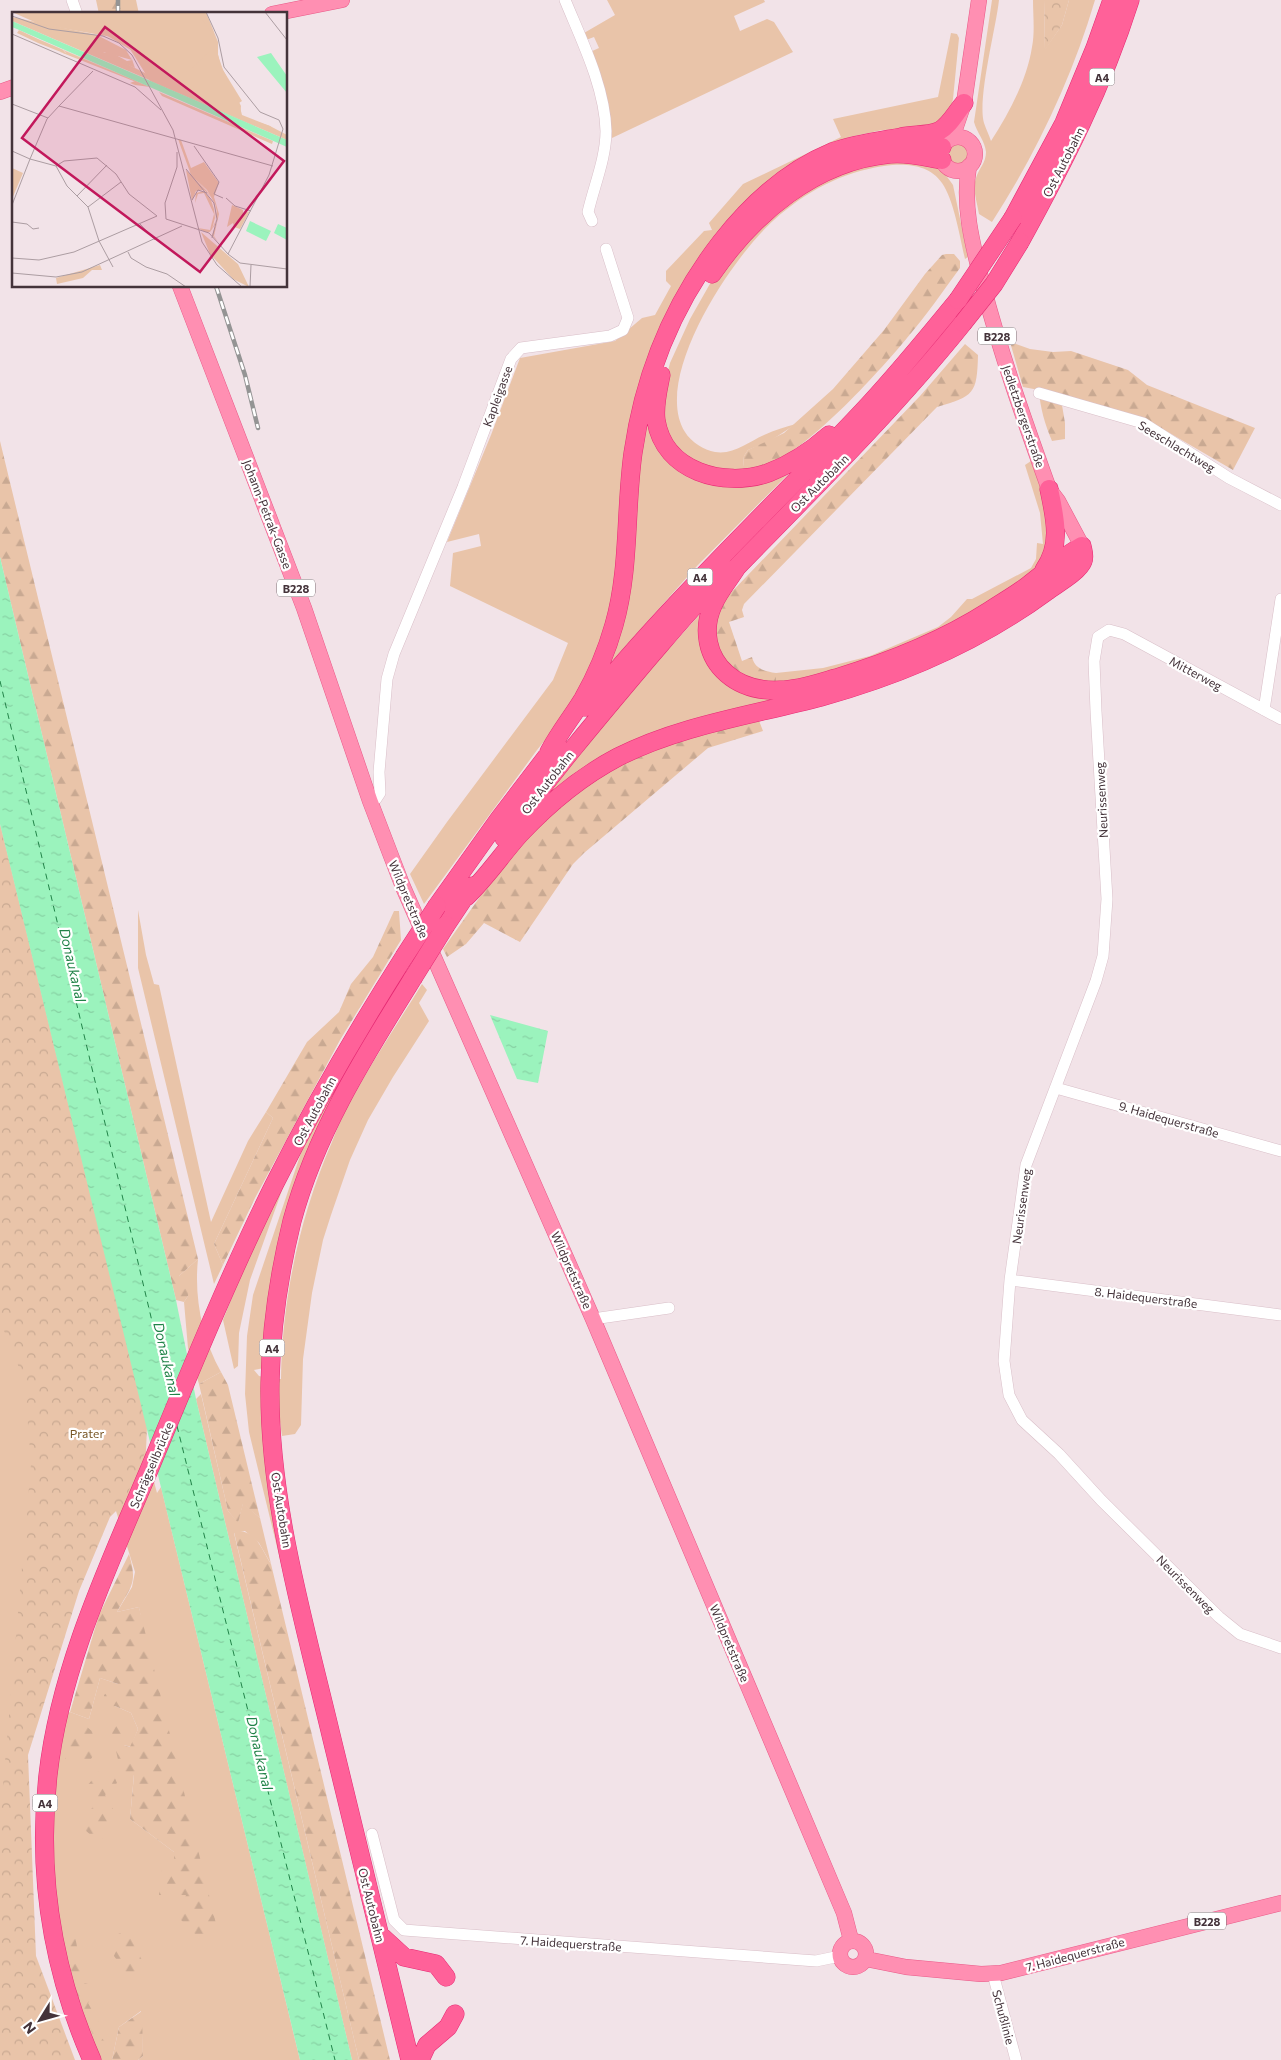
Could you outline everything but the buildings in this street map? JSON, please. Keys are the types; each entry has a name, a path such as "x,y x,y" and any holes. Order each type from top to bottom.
{"highway":[{"name":"Ost Autobahn","path":"234,1269 274,1185 320,1099 404,957 437,906 549,752 656,625 862,412 907,363 958,300 1013,218 1064,123 1095,48 1112,0"},
{"name":"Ost Autobahn","path":"410,2060 297,1593 280,1500 273,1444 270,1386 273,1324 281,1270 293,1219 311,1164 335,1108 375,1038 446,925 466,897 476,877 511,828 600,714 668,636 724,576 736,567 874,427 920,376 994,284 1020,242 1062,165 1092,104 1119,35 1130,0"},
{"path":"549,752 583,698 602,660 615,625 623,586 633,454 644,394 667,330 681,302 704,265 735,225 759,200 806,165 832,152 856,145 937,132 951,120 964,102"},
{"path":"891,139 947,154"},
{"path":"862,412 845,420 827,437 790,463 768,473 747,478 725,479 706,475 688,467 673,455 662,439 656,420 656,398 662,372 676,336 696,299 719,264 744,234 773,206 801,185 831,169 859,159 891,154 947,154"},
{"path":"1039,576 1051,557 1056,538 1056,520 1049,489"},
{"path":"466,897 482,882 520,834 550,805 579,781 618,758 676,734 865,684 941,654 993,627 1032,602 1072,573 1084,560 1082,546 1007,600 967,624 890,660 817,684 782,690 763,690 746,686 731,677 714,659 708,644 707,628 710,612 736,567"},
{"name":"Schrägseilbrücke","path":"92,2060 65,1987 51,1928 47,1898 44,1834 48,1772 62,1704 92,1609 234,1269"},
{"path":"379,1934 404,1957 436,1964 446,1976"},
{"path":"420,2060 427,2045 450,2033 455,2014"}],"main road":[{"path":"282,12 342,0"},
{"path":"947,154 964,102 979,0"},
{"path":"0,92 12,88"},
{"path":"964,102 968,141"},
{"path":"961,137 972,145 974,156 970,166 961,170 947,154 961,137"},
{"name":"Jedletzbergerstraße","path":"947,154 968,221 991,316 1016,398 1049,489 1058,501 1082,546"},
{"name":"Jedletzbergerstraße","path":"968,221 966,184 970,166"},
{"name":"Johann-Petrak-Gasse","path":"181,288 297,590 370,801"},
{"name":"Wildpretstraße","path":"370,801 403,887 593,1320 847,1921 851,1940"},
{"name":"7. Haidequerstraße","path":"840,1956 844,1964 853,1968 862,1964 866,1959 906,1967 993,1974 1281,1903"},
{"path":"840,1956 843,1945 851,1940 865,1947 866,1959"}],"street":[{"path":"72,0 76,12"},
{"path":"565,0 597,83 605,124 603,152 588,212 592,221"},
{"name":"Kapleigasse","path":"370,801 376,799 380,793 379,772 387,679 394,654 463,487 511,358 521,348 610,336 623,330 628,318 606,249"},
{"name":"Seeschlachtweg","path":"1039,393 1143,423 1229,478 1281,506"},
{"path":"1264,710 1281,598"},
{"name":"Mitterweg","path":"1109,630 1124,634 1281,720"},
{"name":"Neurissenweg","path":"1109,630 1098,637 1094,661 1106,899 1103,956 1096,981 1026,1165 1010,1280 1004,1361 1010,1395 1022,1420 1059,1454 1101,1500 1219,1617 1240,1634 1281,1648"},
{"name":"9. Haidequerstraße","path":"1056,1088 1281,1150"},
{"name":"8. Haidequerstraße","path":"1010,1280 1281,1315"},
{"path":"593,1320 669,1308"},
{"name":"7. Haidequerstraße","path":"372,1834 394,1920 404,1930 816,1961 840,1956"},
{"name":"Schußlinie","path":"993,1974 1016,2060"}],"green space":[{"path":"96,0 136,0 139,12 99,12"},
{"path":"607,0 764,0 765,2 734,16 740,31 767,19 774,22 793,52 612,138 590,52 599,48 594,37 586,40 584,33 615,15"},
{"path":"992,0 999,0 983,98 984,123 991,141 1011,108 1022,84 1030,59 1034,29 1033,0 1044,0 1045,49 1062,25 1069,0 1095,0 1064,87 1038,142 992,222 979,214 975,196 974,187 977,174 985,159 986,152 974,122"},
{"path":"1044,0 1069,0 1062,25 1045,50"},
{"path":"951,33 957,34 959,38 953,99 949,116 929,128 882,130 850,137 819,151 795,165 663,328 620,580 602,652 558,724 424,904 410,874 553,680 568,643 450,586 453,553 481,546 479,534 447,542 520,358 615,341 642,318 655,315 671,286 666,281 666,271 704,231 712,230 709,223 743,184 841,137 833,119 938,97"},
{"path":"907,144 932,149 931,155 892,151 863,154 842,159 809,174 789,188 764,208 731,242 691,299 665,352 657,380 653,407 656,432 668,453 682,467 699,477 711,481 729,483 747,482 774,475 804,458 697,566 604,670 605,661 614,639 621,611 627,571 640,433 644,413 654,376 669,337 687,299 710,262 736,228 766,199 798,174 833,156 851,150"},
{"path":"959,144 966,147 969,154 966,161 959,164 952,161 949,154 952,147"},
{"path":"901,156 931,164 942,171 953,185 968,257 965,259 950,199 942,183 930,172 916,166 892,165 853,173 811,192 786,210 757,237 738,261 701,319 687,351 679,381 677,409 688,436 698,445 715,452 735,450 768,433 796,424 770,441 748,450 744,456 743,466 749,469 720,472 698,465 671,441 662,423 661,397 670,363 690,319 711,282 765,219 829,173"},
{"path":"954,254 960,261 960,268 914,330 855,396 806,441 781,458 760,467 743,467 744,456 748,450 784,433 833,389 884,330 925,274 942,255"},
{"path":"1010,342 1030,349 1053,352 1071,351 1128,370 1147,385 1255,428 1233,470 1161,428 1132,416 1062,405 1065,439 1052,441 1043,416 1039,390 1023,387"},
{"path":"965,344 978,355 976,378 971,392 959,400 937,407 744,604 742,610 744,617 729,622 742,661 752,657 755,664 761,669 776,673 776,685 749,680 730,667 716,645 715,621 724,600 920,396"},
{"path":"0,441 198,1259 179,1276 185,1278 189,1284 188,1296 184,1302 176,1300 0,557"},
{"path":"1031,461 1049,507 1052,528 1038,571 957,625 866,664 776,685 776,673 823,668 870,656 938,627 951,617 967,599 972,599 1031,568 1036,559 1037,543 1043,544 1040,513 1025,465"},
{"path":"1076,554 1079,557 1078,561 1005,613 927,654 871,676 697,723 655,737 614,755 576,778 541,807 539,806 614,710 701,613 704,613 703,638 710,659 721,673 738,686 766,693 786,693 868,672 928,647 1009,603"},
{"path":"758,718 763,731 708,748 584,853 573,864 520,942 484,923 466,944 447,957 443,949 494,877 548,812 596,776 670,741"},
{"path":"0,824 147,1427 142,1437 157,1493 161,1487 300,2060 138,2060 143,2056 141,2011 119,2027 112,2060 100,2060 75,1996 56,1908 52,1827 55,1781 67,1714 70,1712 89,1719 100,1678 118,1684 115,1706 131,1713 138,1729 131,1747 124,1745 115,1720 134,1774 130,1819 174,1852 174,1862 199,1938 139,1607 117,1612 132,1587 135,1572 116,1511"},
{"name":"Prater","path":"0,824 147,1427 146,1450 123,1504 110,1517 79,1591 28,1755 36,1956 75,2060 0,2060 0,1819 31,1464 26,1399 16,1357 0,1322"},
{"path":"138,910 146,955 154,984 159,985 211,1222 248,1141 266,1112 273,1118 214,1244 223,1265 214,1284 138,968"},
{"path":"394,911 399,911 401,940 340,1040 255,1198 223,1265 214,1244 273,1118 266,1112 307,1042 339,1012 351,984 373,957"},
{"path":"422,984 427,990 419,1003 429,1021 368,1120 350,1160 323,1240 312,1293 303,1359 301,1425 295,1434 282,1436 279,1415 279,1379 281,1379 282,1349 289,1288 302,1228 321,1170 346,1109 375,1058"},
{"path":"392,996 324,1117 264,1368 254,1370 259,1376 264,1377 298,1633 249,1432 245,1394 247,1336 253,1295 304,1144 355,1052 386,1000"},
{"path":"0,1160 80,1516 24,1740 0,2060"},
{"path":"285,1182 250,1280 239,1333 238,1366 234,1369 223,1320 242,1272"},
{"path":"198,1259 197,1288 204,1332 221,1372 199,1384 188,1348 184,1302 188,1296 179,1276"},
{"path":"221,1372 228,1385 260,1518 243,1504 238,1523 228,1511 199,1384"},
{"path":"201,1394 228,1511 238,1522 243,1503 260,1518 271,1564 259,1543 245,1531 234,1533 359,2060 352,2060 337,1997 196,1399"},
{"path":"234,1532 250,1534 254,1538 271,1564 390,2060 359,2060"},
{"path":"129,1554 133,1572 132,1585 117,1612 139,1607 218,1932 209,1939 199,1938 177,1916 186,1895 159,1895 162,1870 174,1862 174,1852 130,1819 134,1775 121,1773 110,1724 115,1720 124,1723 124,1745 130,1747 138,1729 131,1713 115,1706 105,1707 104,1695 118,1684 100,1678 89,1719 70,1712 99,1615"},
{"path":"83,1724 92,1731 97,1749 91,1759 99,1773 114,1776 117,1783 105,1795 118,1818 108,1824 107,1840 92,1836 78,1824 93,1807 85,1788 93,1779 76,1761 65,1760 70,1731"},
{"path":"67,1930 74,1931 84,1983 100,1987 88,2003 109,2041 95,2040 77,1994 68,1960"},
{"path":"127,1931 146,1968 129,1977 114,1956 118,1934"},
{"path":"142,2011 143,2056 138,2060 112,2060 119,2027"}],"water":[{"name":"Donaukanal","path":"0,557 176,1300 196,1399 352,2060 300,2060 0,824"},
{"path":"490,1015 548,1031 538,1083 517,1079"}],"ferry route":[{"path":"0,681 170,1397"},
{"path":"177,1426 335,2060"}],"railway":[{"path":"118,0 118,12"},
{"path":"217,288 245,375 258,428"}]}
